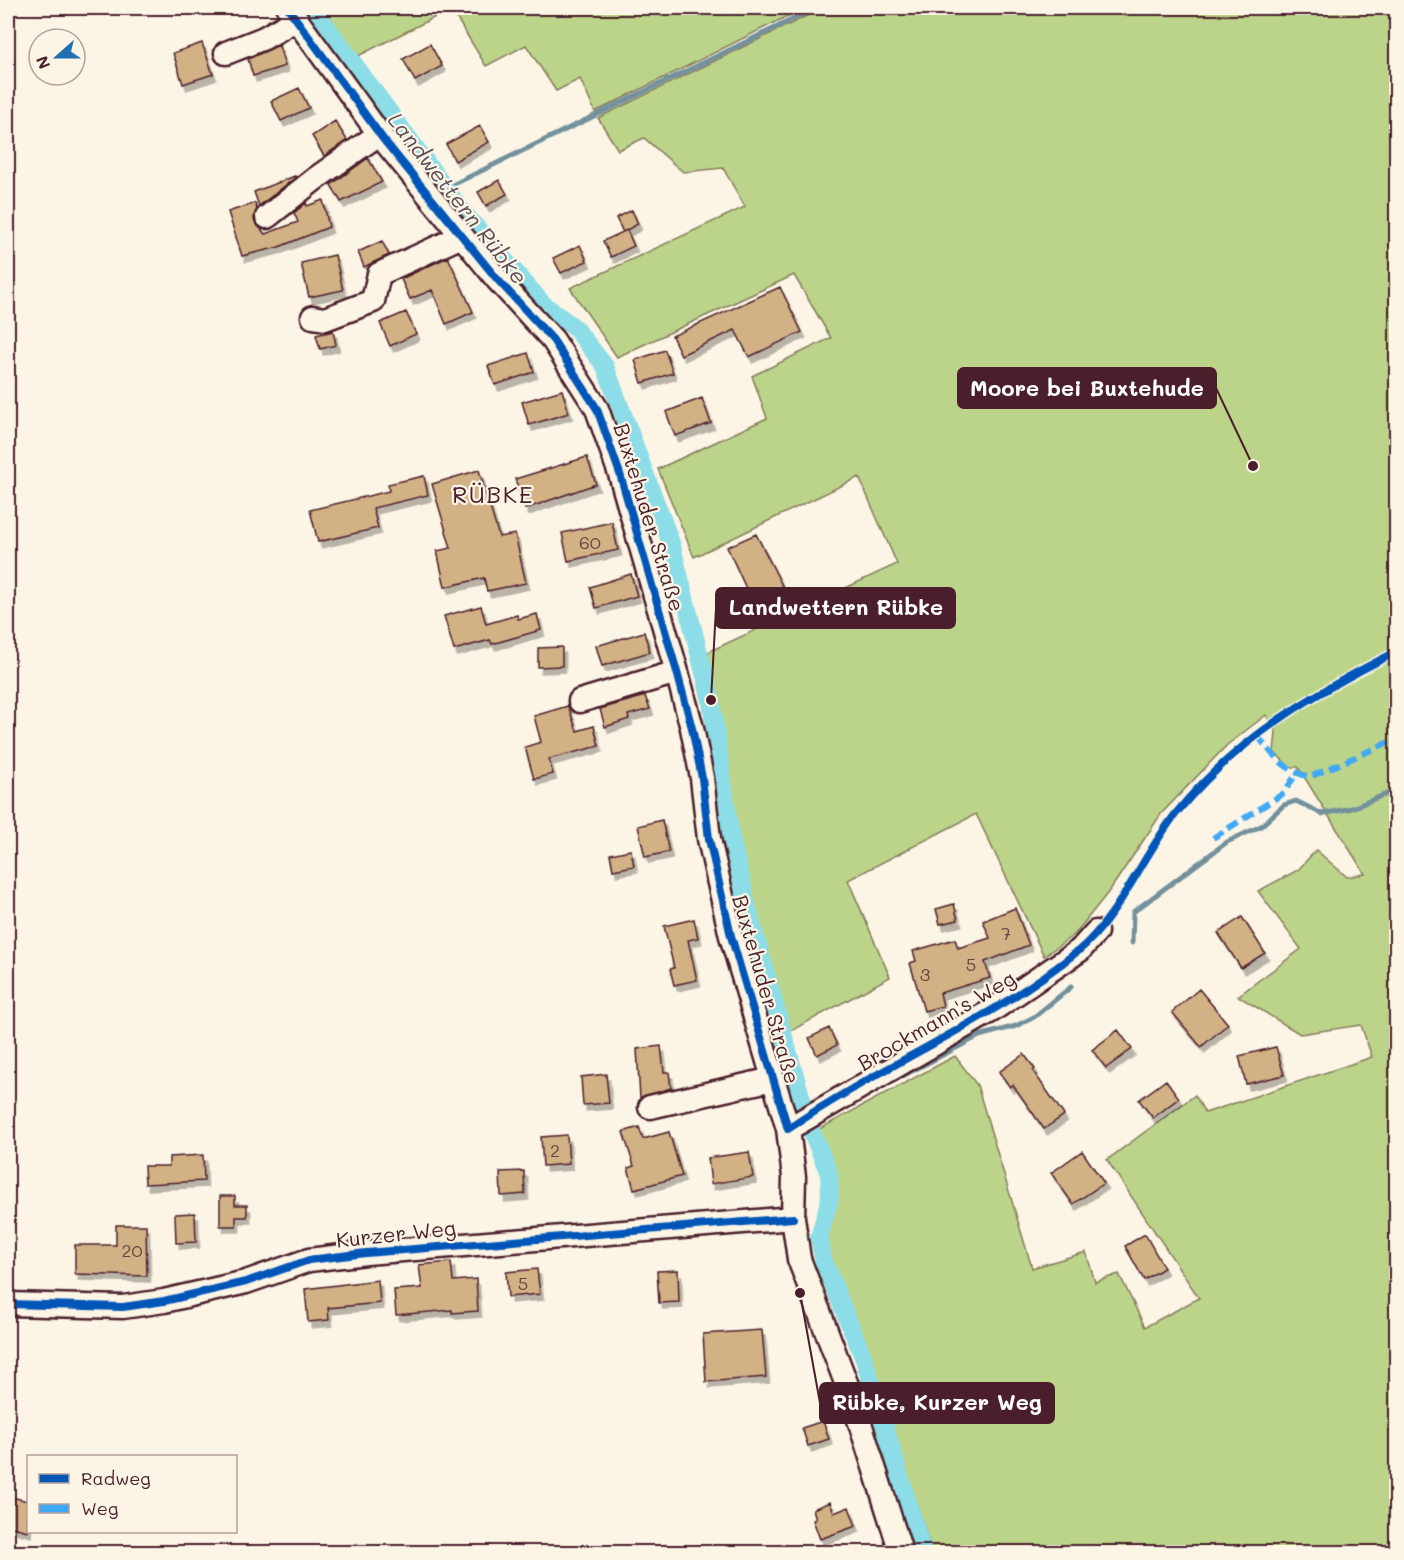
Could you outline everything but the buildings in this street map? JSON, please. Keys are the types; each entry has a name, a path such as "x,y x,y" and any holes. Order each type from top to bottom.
{"street":[{"path":"226,53 264,38 292,13"},
{"name":"Buxtehuder Straße","path":"292,13 379,134 462,236 553,340 597,409 620,474 677,672 696,748 709,839 731,936 773,1079 800,1120 794,1177 793,1218 802,1269 842,1368 901,1552"},
{"path":"267,217 315,179 379,134"},
{"path":"313,317 325,319 373,301 379,274 462,236"},
{"path":"580,700 677,672"},
{"name":"Brockmann's Weg","path":"800,1120 991,1011 1080,950 1096,932"},
{"path":"650,1107 773,1079"},
{"name":"Kurzer Weg","path":"8,1304 123,1307 198,1294 309,1260 366,1253 793,1218"}],"green space":[{"path":"323,8 804,8 595,112 580,79 556,91 526,45 486,66 451,9 356,57"},
{"path":"823,8 1396,8 1396,1552 932,1552 872,1364 828,1261 823,1239 835,1201 834,1175 817,1130 955,1056 977,1085 1032,1268 1086,1252 1095,1282 1119,1274 1145,1327 1199,1298 1107,1160 1195,1095 1205,1113 1372,1057 1361,1025 1300,1034 1238,996 1301,949 1258,891 1298,870 1316,850 1347,877 1365,874 1298,767 1290,767 1274,752 1276,732 1266,715 1227,745 1161,814 1110,890 1075,934 1044,956 976,814 848,880 890,977 789,1032 758,920 733,814 706,653 897,564 859,477 694,557 658,469 767,418 752,376 831,338 794,275 617,357 570,288 745,207 723,168 683,172 644,138 618,150 598,118"}],"waterway":[{"name":"Landwettern Rübke","path":"313,8 462,211 543,304 575,328 605,366 671,543 711,700 731,838 751,921 810,1128 829,1173 830,1198 819,1238 824,1262 864,1359 923,1552"},
{"path":"446,188 816,8"},
{"path":"1132,943 1133,912 1227,842 1261,826 1284,805 1296,801 1322,814 1352,808 1396,790"},
{"path":"891,1082 979,1036 1016,1026 1034,1017 1071,987"}],"marked path":[{"path":"1257,735 1286,766 1310,777 1396,739"},
{"path":"1213,838 1284,793 1296,774"}],"cycle path":[{"path":"288,8 383,139 497,279 553,340 597,409 620,474 692,728 702,778 709,839 731,936 788,1129 860,1084 1008,1000 1044,977 1078,951 1093,937 1119,903 1178,811 1225,762 1251,740 1307,701 1396,652"},
{"path":"8,1304 123,1307 164,1301 246,1282 309,1260 366,1253 793,1218"}],"place":[{"name":"Moore bei Buxtehude","path":"1253,466"},
{"name":"Landwettern Rübke","path":"711,700"},
{"name":"Rübke, Kurzer Weg","path":"800,1293"}],"district":[{"name":"RÜBKE","path":"493,493"}]}
